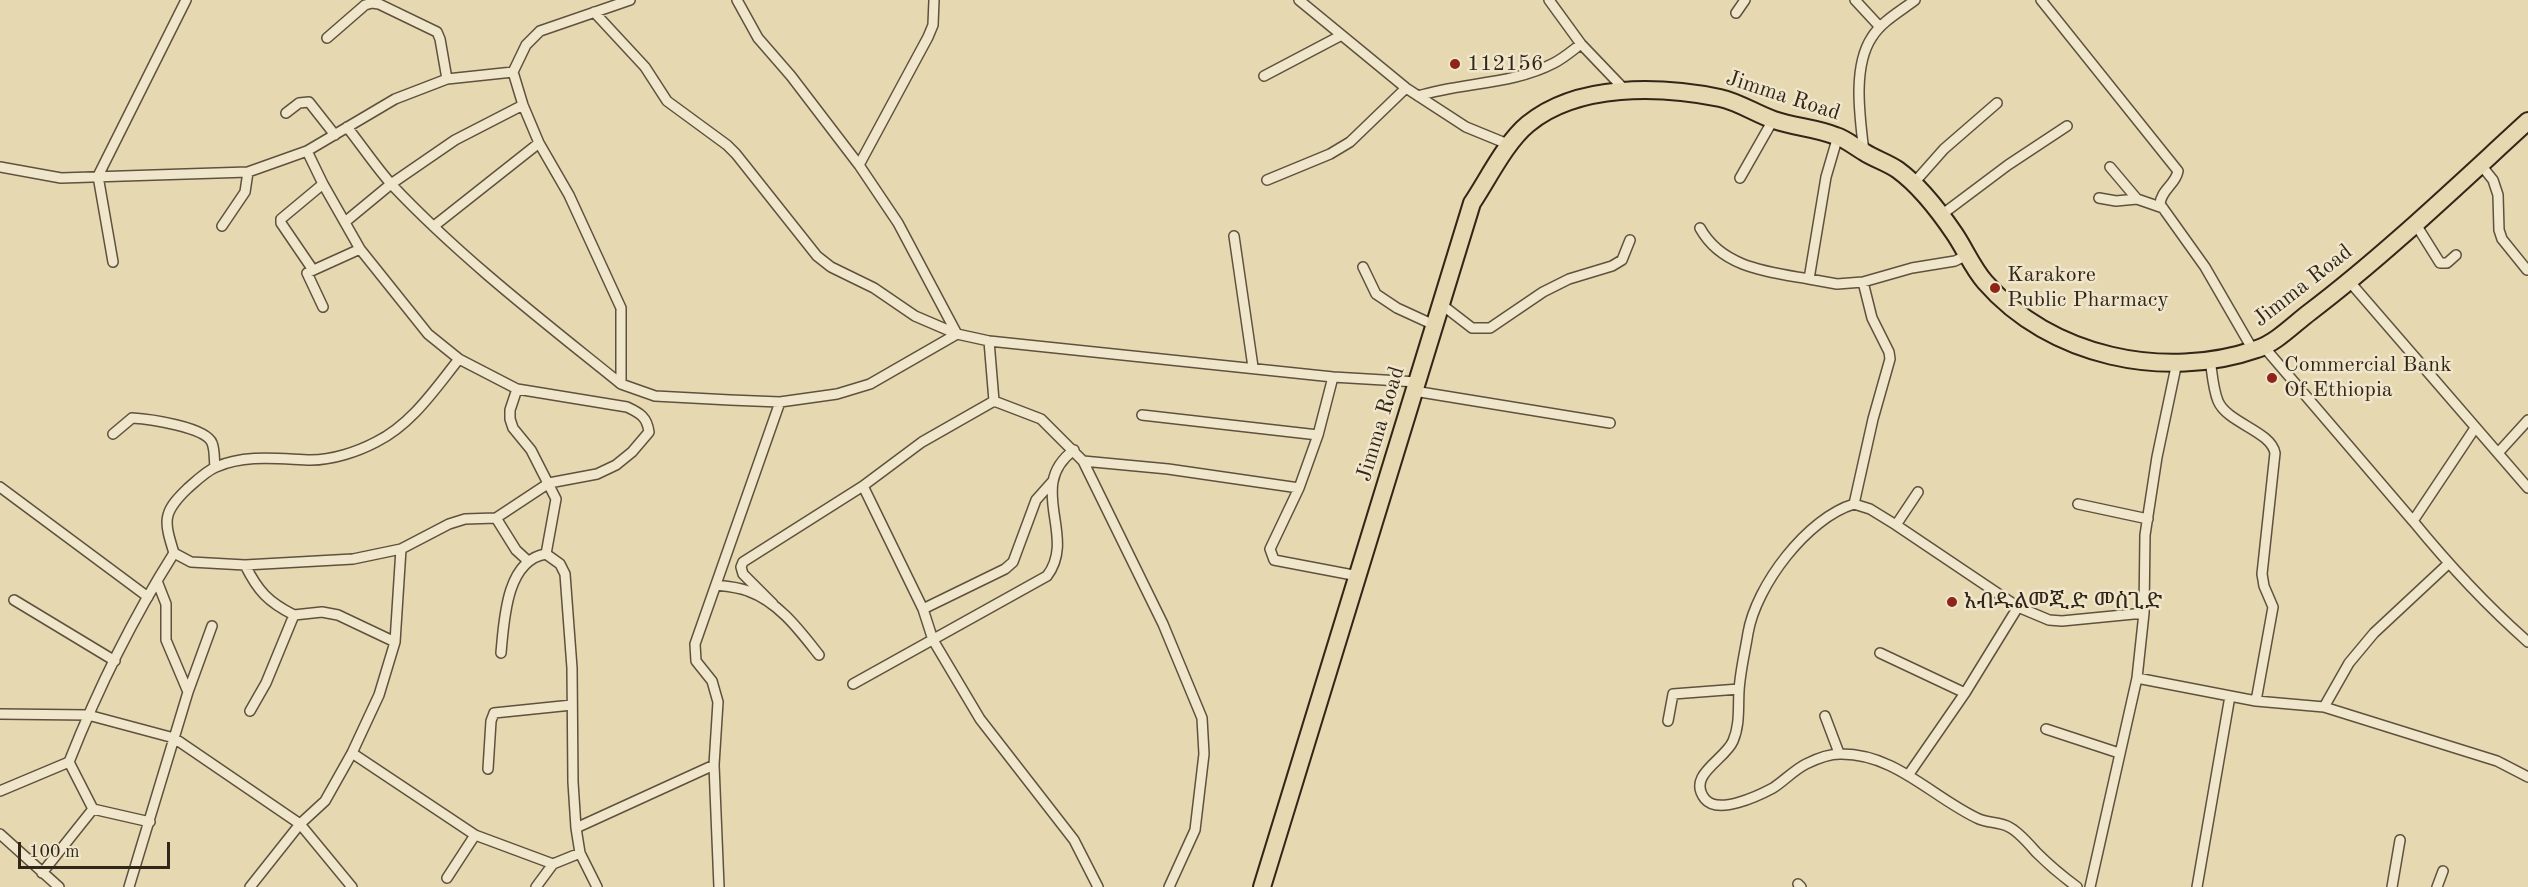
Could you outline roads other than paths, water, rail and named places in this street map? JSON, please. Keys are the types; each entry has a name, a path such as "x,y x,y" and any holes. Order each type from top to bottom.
{"highway":[{"name":"Jimma Road","path":"1262,887 1472,203 1510,145 1525,126 1540,116 1586,96 1625,90 1723,98 1773,120 1838,136 1897,170 1914,184 1954,232 1983,280 1998,295 2056,338 2082,348 2135,361 2177,362 2210,359 2258,348 2349,281 2528,121"}],"street":[{"path":"113,262 98,176 186,0"},
{"path":"621,384 621,308 569,195 539,143 523,105 513,72 526,45 540,31 630,0"},
{"path":"737,0 758,38 791,76 859,165 911,245 957,334"},
{"path":"859,165 928,37 933,25 934,0"},
{"path":"1299,0 1406,88 1466,127 1510,145"},
{"path":"1549,0 1581,44 1625,90"},
{"path":"1736,13 1745,0"},
{"path":"1856,0 1880,27"},
{"path":"1864,152 1858,94 1865,49 1880,27 1915,0"},
{"path":"2041,0 2178,171 2177,177 2160,199 2163,208 2258,348 2413,521 2448,564 2528,642"},
{"path":"327,38 365,5 379,4 437,32 447,79"},
{"path":"594,12 645,67 667,101 736,154 816,256 831,267 874,288 915,316 957,334 989,341 1253,367 1415,386 1610,423"},
{"path":"1264,76 1340,36"},
{"path":"1418,96 1512,78 1555,63 1581,44"},
{"path":"0,167 61,178 248,172 307,151 395,99 447,79 513,72"},
{"path":"1267,180 1330,154 1350,142 1406,88"},
{"path":"286,113 299,103 309,102 335,135"},
{"path":"1914,184 1944,149 1997,103"},
{"path":"345,222 391,184 455,140 523,105"},
{"path":"1740,178 1773,120"},
{"path":"1941,216 2008,165 2067,126"},
{"path":"347,127 391,184 434,226 549,326 621,384 656,396 780,402 837,394 870,384 957,334"},
{"path":"1809,279 1826,177 1838,136"},
{"path":"434,226 539,143"},
{"path":"307,151 360,249 428,334 459,359 517,389 627,407 640,413 648,423 649,432 616,465 597,474 549,483 495,518 474,518 449,524 401,549 353,559 245,565 192,562 174,553 166,518 171,506 215,467 249,459 331,458 376,442 402,426 424,404 459,359"},
{"path":"2481,165 2493,180 2498,195 2499,230 2502,239 2527,270"},
{"path":"2110,167 2137,199"},
{"path":"222,226 245,192 248,172"},
{"path":"313,270 280,223 281,219 323,184"},
{"path":"2099,198 2116,201 2137,199 2163,208"},
{"path":"2415,223 2440,263 2447,263 2456,255"},
{"path":"1700,228 1713,246 1734,261 1758,270 1837,284 1863,282 1912,268 1955,261 1966,255"},
{"path":"1234,236 1253,367"},
{"path":"1441,304 1472,328 1490,328 1543,292 1569,279 1612,266 1622,260 1629,240"},
{"path":"323,307 307,276 313,270 360,249"},
{"path":"1363,267 1376,294 1397,309 1434,325"},
{"path":"2349,281 2528,488"},
{"path":"1854,504 1873,419 1890,359 1889,352 1872,318 1863,282"},
{"path":"989,341 994,401"},
{"path":"2210,359 2218,403 2239,422 2269,442 2274,447 2275,453 2262,574 2264,586 2273,607 2256,701"},
{"path":"2090,887 2137,678 2144,613 2148,519 2157,457 2177,362"},
{"path":"1333,376 1318,435 1299,488 1270,549 1274,560 1358,576"},
{"path":"517,389 510,410 513,428 531,450 556,499 546,554"},
{"path":"994,401 1041,419 1083,461 1163,624 1202,718 1204,754 1194,830 1169,887"},
{"path":"819,656 800,630 742,574 743,562 863,486 922,442 994,401"},
{"path":"719,887 714,765 718,702 716,688 696,661 695,644 780,402"},
{"path":"1142,415 1318,435"},
{"path":"113,434 132,418 195,430 206,436 212,443 215,467"},
{"path":"2498,453 2528,420"},
{"path":"2413,521 2475,428"},
{"path":"853,684 1047,576 1053,568 1057,548 1052,482 1059,464 1074,450"},
{"path":"1083,461 1168,469 1299,488"},
{"path":"923,609 1005,569 1013,562 1036,501 1052,482"},
{"path":"863,486 923,609 933,640 980,719 1074,840 1098,887"},
{"path":"2,492 148,597"},
{"path":"1896,525 1918,492"},
{"path":"2077,887 2058,874 2010,827 1977,818 1909,774 1878,761 1839,753 1804,765 1772,788 1734,804 1715,806 1710,804 1702,794 1700,780 1702,775 1728,751 1733,741 1737,726 1739,689 1750,619 1765,587 1781,564 1805,537 1824,520 1854,504 1870,509 1896,525 2018,607 2049,620 2062,621 2144,613"},
{"path":"2078,504 2148,519"},
{"path":"495,518 516,550 528,561"},
{"path":"250,887 300,824 325,801 352,753 379,695 395,642 401,549"},
{"path":"0,791 69,762 87,715 148,597 174,553"},
{"path":"501,653 508,597 528,561 536,555 546,554 560,564 565,574 572,668 573,782 576,828 580,852 597,887"},
{"path":"2324,707 2349,663 2374,633 2448,564"},
{"path":"245,565 259,590 274,604 294,615 322,612 338,615 395,642"},
{"path":"157,581 166,604 166,640 188,692"},
{"path":"716,585 746,590 773,604"},
{"path":"14,600 116,662"},
{"path":"1909,774 1965,693 2018,607"},
{"path":"250,711 266,683 294,615"},
{"path":"129,887 188,692 212,627"},
{"path":"1880,653 1965,693"},
{"path":"2137,678 2256,701 2324,707 2497,761 2528,777"},
{"path":"1668,721 1673,694 1739,689"},
{"path":"2197,887 2230,696"},
{"path":"488,769 491,716 494,712 572,705"},
{"path":"0,714 87,715 174,738 300,824 352,887"},
{"path":"1825,716 1839,753"},
{"path":"2046,729 2119,753"},
{"path":"352,753 475,835 553,864"},
{"path":"69,762 93,809"},
{"path":"576,828 714,765"},
{"path":"93,809 150,822"},
{"path":"42,873 93,809"},
{"path":"0,834 59,887"},
{"path":"447,878 475,835"},
{"path":"2392,887 2400,840"},
{"path":"536,887 553,864 580,852"},
{"path":"2437,887 2443,871"}],"place":[{"name":"112156","path":"1455,64"},
{"name":"Karakore Public Pharmacy","path":"1995,288"},
{"name":"Commercial Bank Of Ethiopia","path":"2272,378"},
{"name":"አብዱልመጂድ መስጊድ","path":"1952,602"}]}
